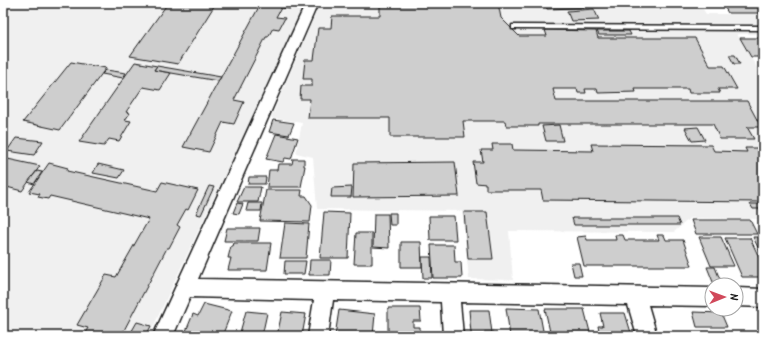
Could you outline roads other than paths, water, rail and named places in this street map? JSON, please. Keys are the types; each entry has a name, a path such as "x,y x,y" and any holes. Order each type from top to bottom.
{"street":[{"path":"163,336 312,3"},
{"path":"185,288 704,297"},
{"path":"318,336 325,290"},
{"path":"450,292 453,336"},
{"path":"635,295 647,336"},
{"path":"744,297 763,298"}],"lane":[{"path":"514,27 763,28"}]}
